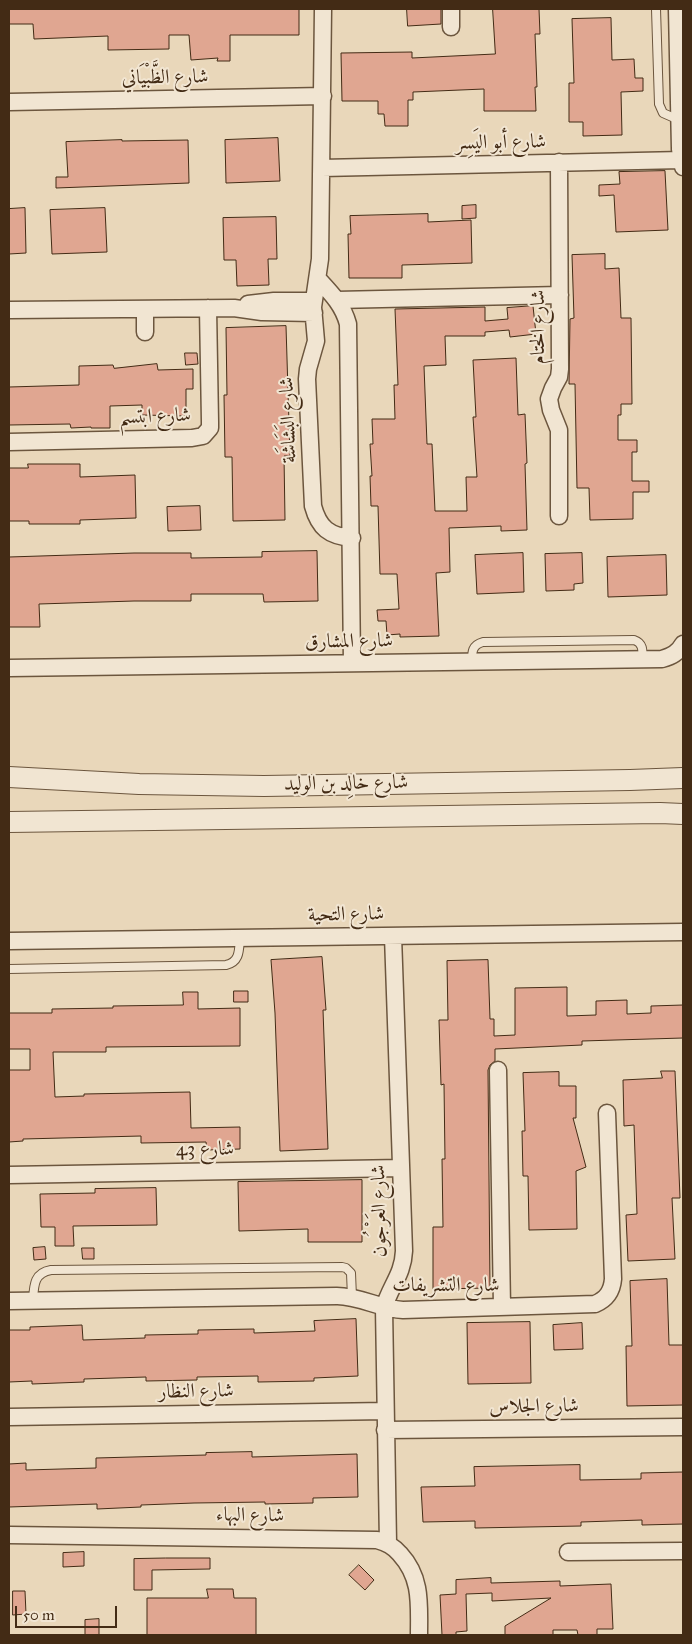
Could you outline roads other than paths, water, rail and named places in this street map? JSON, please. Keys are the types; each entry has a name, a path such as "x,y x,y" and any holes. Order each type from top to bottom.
{"street":[{"name":"شارع البَشَاشَة","path":"323,9 322,168 318,279 314,307 316,341 307,379 313,506 315,516 325,529 340,537 352,538"},
{"path":"451,9 452,27"},
{"path":"677,9 679,120 682,163"},
{"name":"شارع الظَّبْيَاني","path":"9,102 323,96"},
{"name":"شارع أبو اليَسِر","path":"322,168 559,162 682,163"},
{"name":"شارع الختام","path":"559,162 560,373 549,399 559,430 559,516"},
{"path":"318,279 343,308 348,324 352,663"},
{"path":"337,300 560,295"},
{"path":"9,310 234,308 262,312 314,307"},
{"name":"شارع ابتسم","path":"9,442 198,438 203,436 210,428 208,308"},
{"path":"144,332 145,309"},
{"name":"شارع المشارق","path":"9,668 642,659 672,656 683,644"},
{"name":"شارع خالِد بن الوليد","path":"9,777 139,784 255,786 683,778"},
{"name":"شارع خالِد بن الوليد","path":"9,822 683,814"},
{"name":"شارع التحية","path":"9,941 683,932"},
{"name":"شارع العَرْجُون","path":"388,1543 384,1308 388,1295 401,1271 403,1260 393,936"},
{"path":"498,1070 502,1307"},
{"name":"شارع التشريفات","path":"9,1301 337,1296 352,1297 384,1308 403,1310 588,1306 601,1302 610,1291 612,1279 607,1113"},
{"name":"شارع 43","path":"9,1175 401,1168"},
{"name":"شارع النظار","path":"9,1416 385,1410"},
{"name":"شارع الجلاس","path":"385,1430 683,1427"},
{"name":"شارع البهاء","path":"9,1535 365,1539 388,1543"},
{"path":"388,1543 412,1570 418,1596 419,1635"},
{"path":"568,1552 683,1551"}],"lane":[{"path":"656,9 659,104 664,113 679,120"},
{"path":"9,969 226,965 233,963 238,957 240,938"},
{"path":"33,1300 35,1280 41,1273 51,1270 342,1266 351,1273 352,1297"}]}
